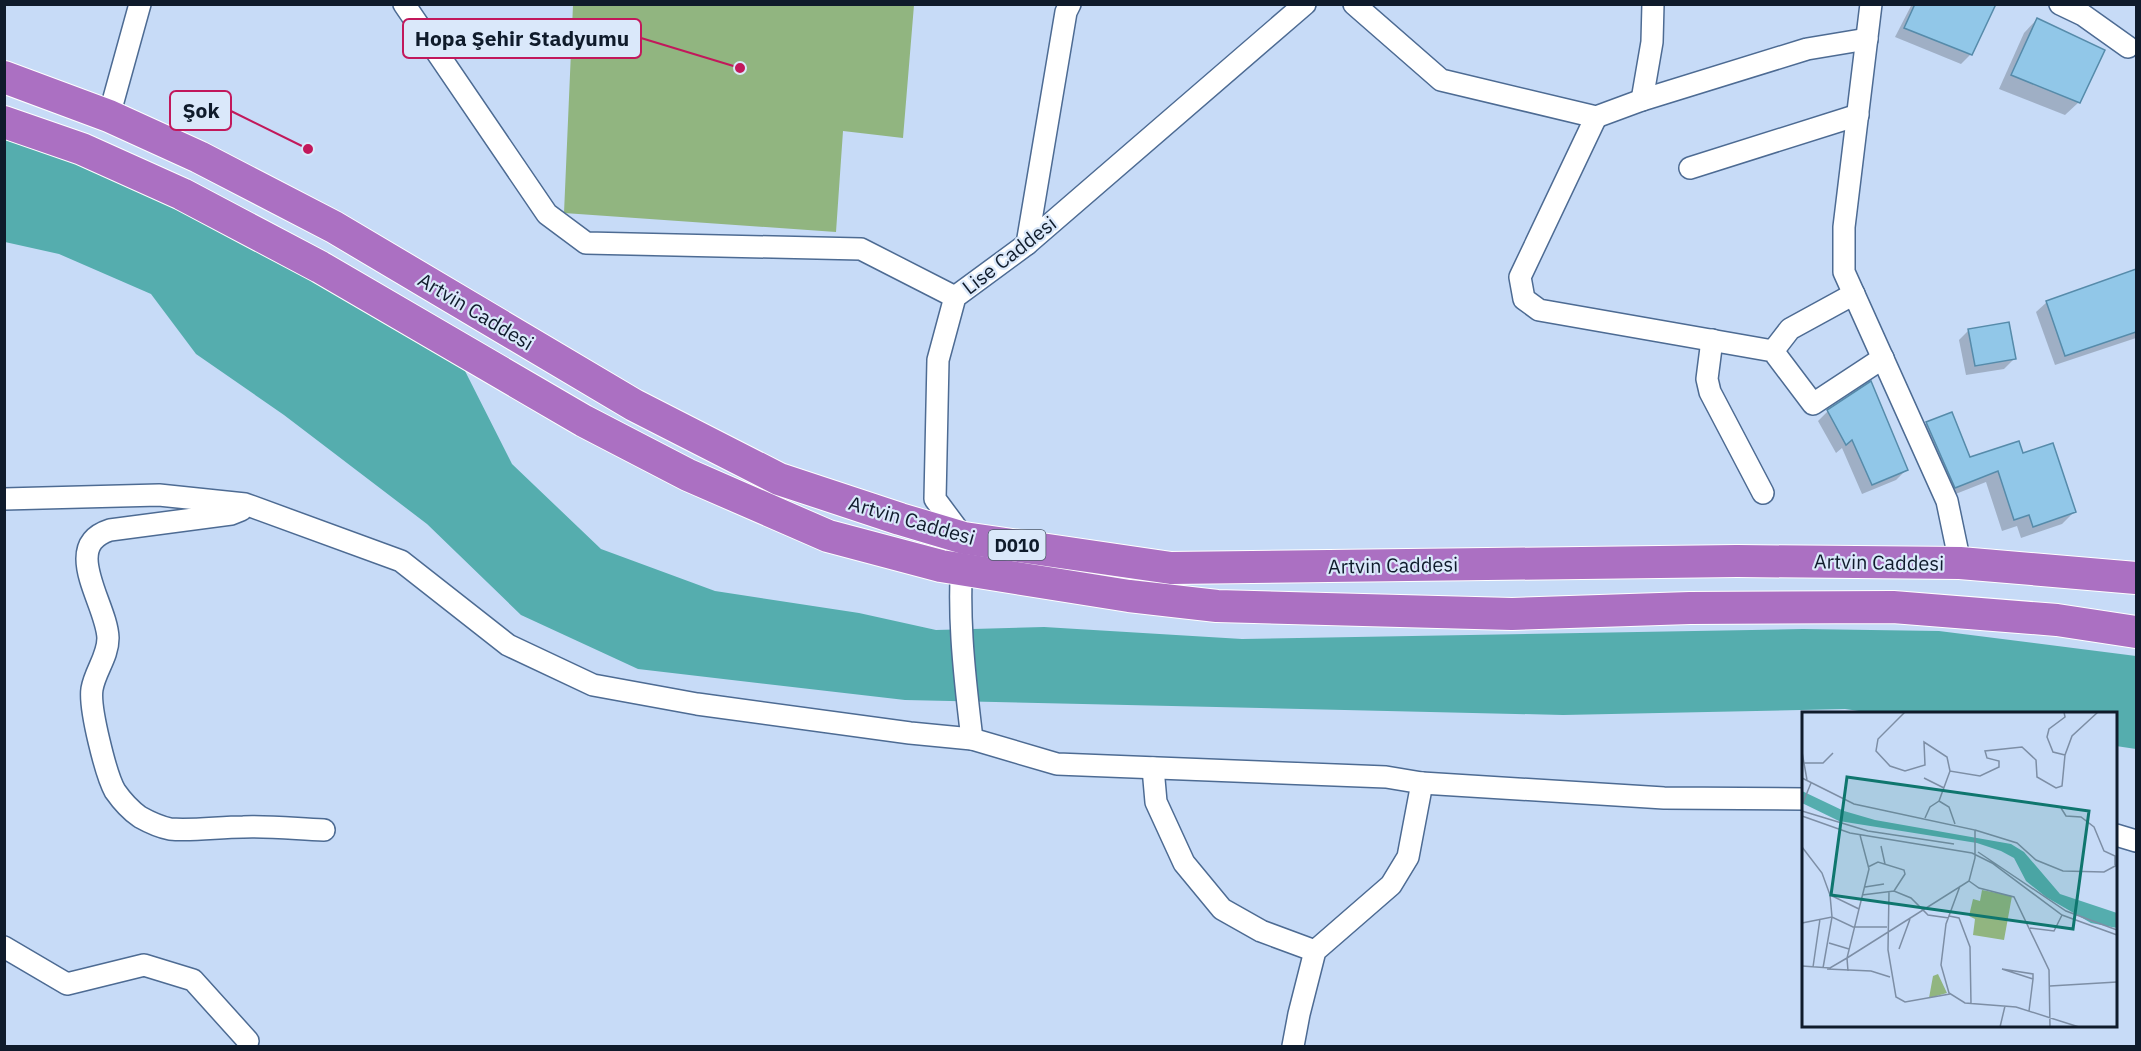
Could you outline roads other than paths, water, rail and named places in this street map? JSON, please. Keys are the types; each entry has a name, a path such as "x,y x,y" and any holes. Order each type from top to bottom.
{"highway":[{"name":"Artvin Caddesi","path":"4,77 109,116 199,157 334,227 634,405 780,479 900,519 964,537 1171,567 1737,561 1960,563 2136,578"},
{"name":"Artvin Caddesi","path":"4,122 82,149 192,199 320,267 584,421 688,475 828,536 941,566 1129,596 1217,606 1512,614 1690,608 1893,607 2057,620 2136,632"}],"street":[{"path":"109,116 141,4"},
{"path":"404,4 548,214 586,243 861,249 955,297"},
{"path":"1027,244 1066,12 1070,4"},
{"name":"Lise Caddesi","path":"964,537 935,499 938,360 955,297 1027,244 1305,4"},
{"path":"1354,4 1441,80 1596,117 1642,100 1807,49 1867,39"},
{"path":"1642,100 1652,42 1653,4"},
{"path":"1871,4 1844,227 1844,272 1947,501 1960,563"},
{"path":"2061,4 2085,10 2128,47"},
{"path":"1690,168 1858,115"},
{"path":"1596,117 1520,277 1524,299 1539,310 1773,351 1813,404 1883,358"},
{"path":"1773,351 1790,329 1854,294"},
{"path":"1712,340 1707,379 1710,392 1763,493"},
{"path":"4,499 159,495 245,504 401,561 508,645 593,685 697,704 910,733 972,739 1056,764 1386,777 1422,783 1664,798 1802,799"},
{"path":"245,504 241,510 231,514 110,530 98,535 88,547 86,562 108,632 106,652 95,678 92,696 94,714 116,792 131,810 143,819 170,829 245,826 324,830"},
{"path":"964,537 960,569 961,605 972,739"},
{"path":"1153,768 1156,802 1184,863 1222,909 1261,931 1315,951"},
{"path":"1293,1047 1315,951 1391,885 1408,857 1422,783"},
{"path":"2117,836 2136,841"},
{"path":"4,947 67,984 144,965 193,980 248,1041"}],"place":[{"name":"Hopa Şehir Stadyumu","path":"740,68"},
{"name":"Şok","path":"308,149"}]}
